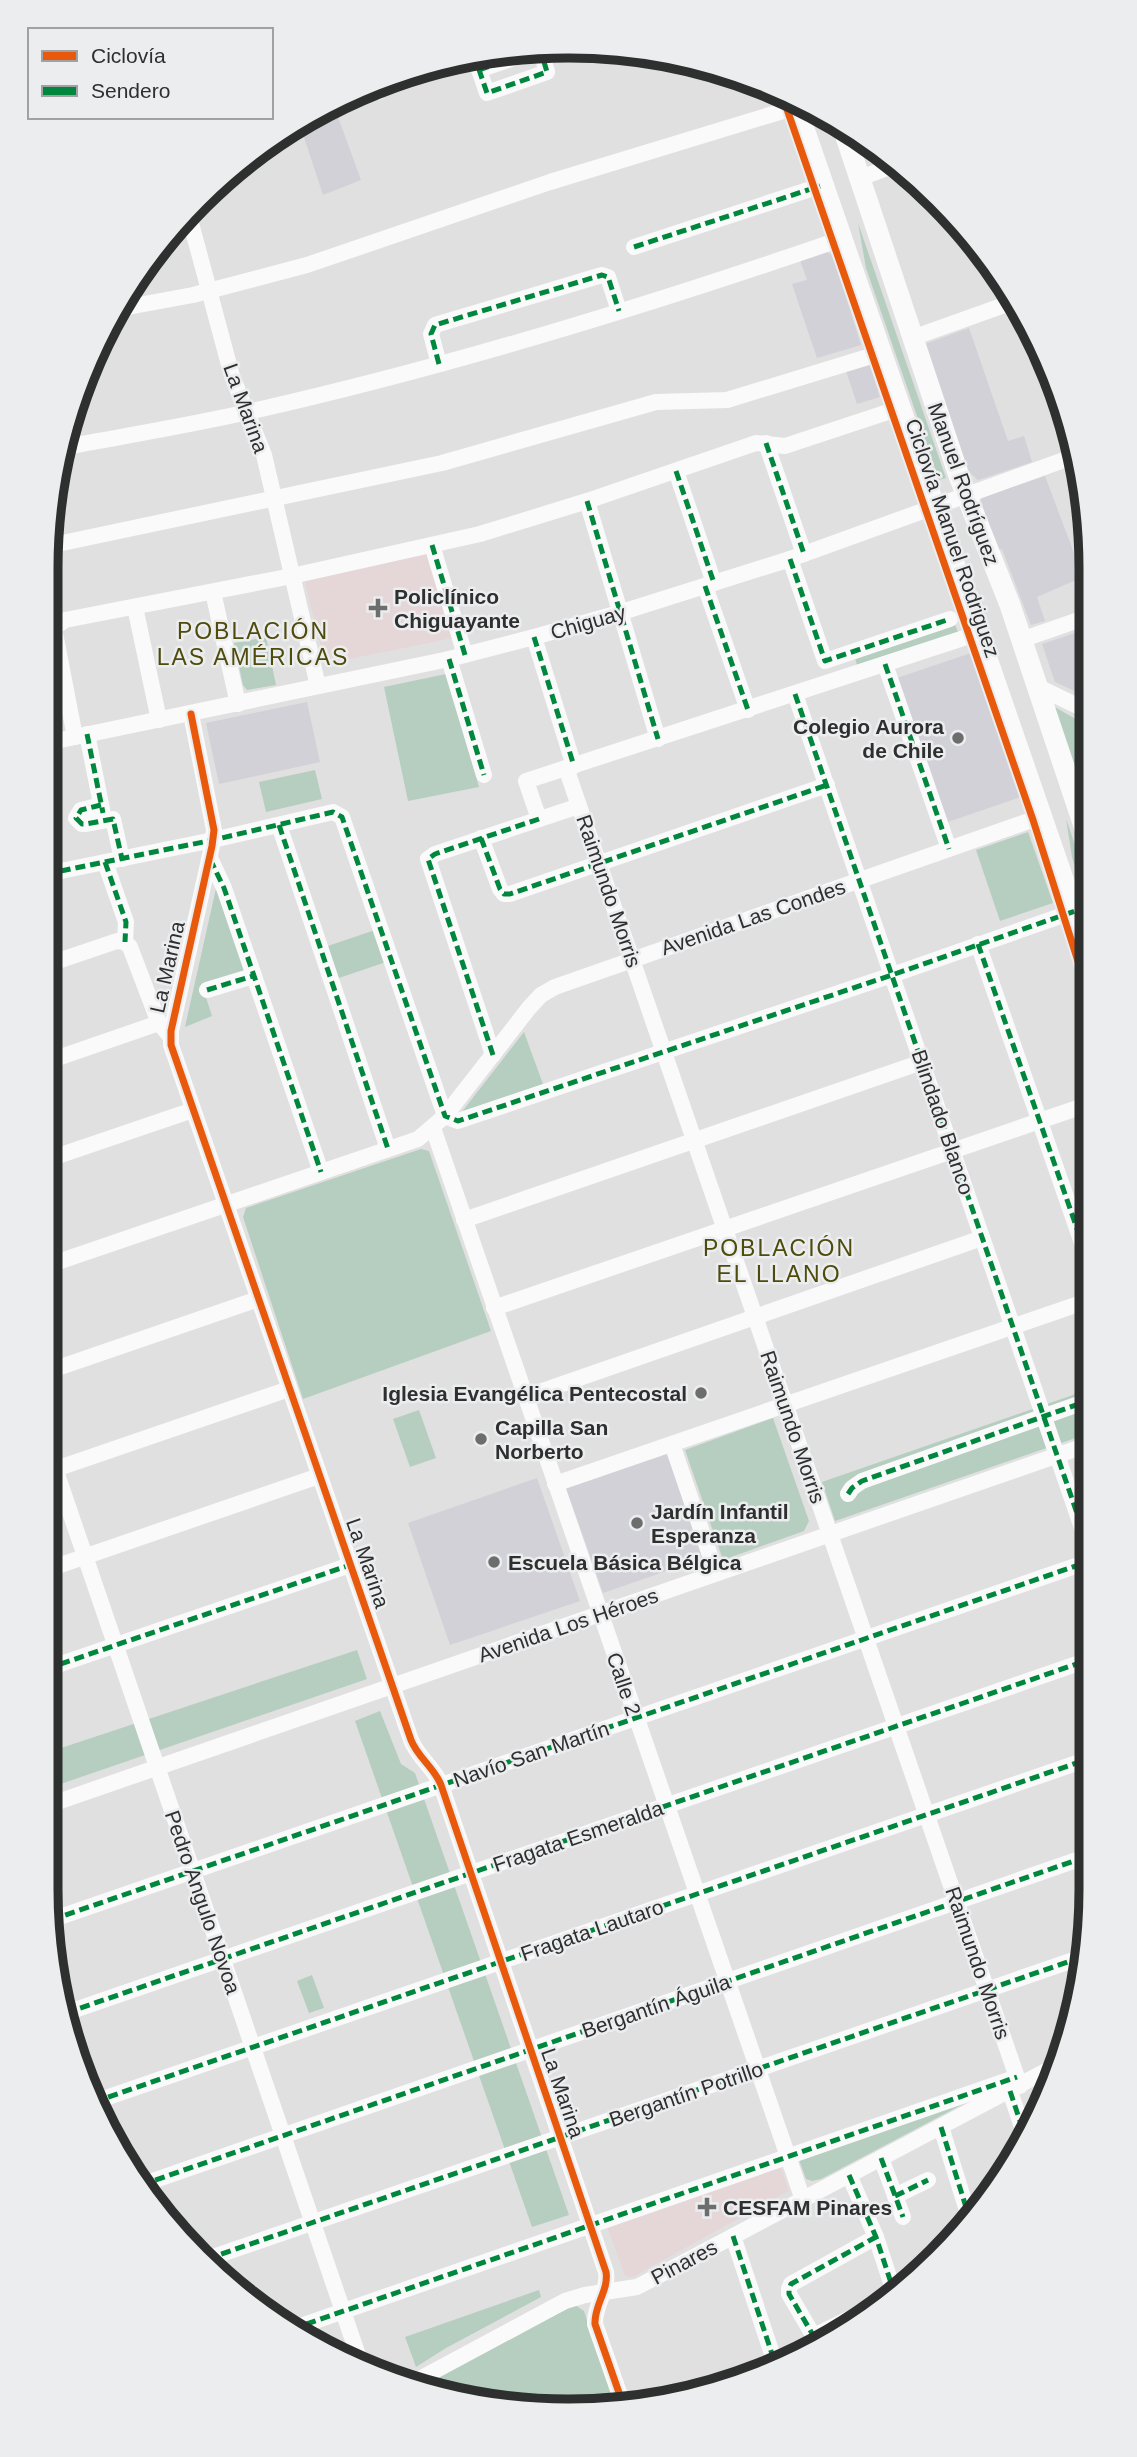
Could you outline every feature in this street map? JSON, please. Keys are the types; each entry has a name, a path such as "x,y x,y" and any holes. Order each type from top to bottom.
{"main road":[{"name":"Manuel Rodríguez","path":"798,112 1079,923"},
{"name":"Manuel Rodríguez","path":"847,141 966,495 1010,605 1079,812"}],"street":[{"path":"478,66 487,93 547,72 543,59"},
{"path":"130,306 208,291 334,257 550,182 785,106"},
{"path":"860,178 886,168"},
{"path":"634,247 823,185"},
{"name":"La Marina","path":"191,224 232,376 260,443 318,686"},
{"path":"73,446 248,412 439,364 539,337 841,239"},
{"path":"439,364 431,334 435,325 602,275 608,277 619,311"},
{"path":"912,338 1006,305"},
{"path":"59,544 442,463 656,402 727,400 881,353"},
{"path":"58,624 292,576 495,530 755,443 785,446 900,408"},
{"path":"766,443 825,661 950,619"},
{"name":"Chiguay","path":"58,740 457,657 534,637 797,556 1067,459"},
{"path":"676,471 748,710"},
{"path":"587,500 658,739"},
{"path":"432,545 484,775"},
{"path":"213,592 238,704"},
{"path":"135,607 159,720"},
{"path":"1021,640 1079,620"},
{"path":"538,819 526,781 979,633"},
{"name":"Raimundo Morris","path":"534,637 579,806 987,1990 1015,2084 1022,2123"},
{"path":"58,656 103,813 113,819 122,859"},
{"path":"885,664 949,849"},
{"path":"1036,686 1079,707"},
{"name":"Blindado Blanco","path":"795,694 1079,1517"},
{"name":"La Marina","path":"191,714 213,821 214,840 170,1036 171,1045 391,1686 413,1746 433,1770 441,1785 606,2272 607,2281 596,2310 595,2324 620,2396"},
{"path":"481,838 500,889 507,895 827,785"},
{"path":"493,1055 428,862 429,857 579,806"},
{"path":"58,872 214,840 333,812 339,813 445,1116 453,1120 463,1119 665,1052 1075,911"},
{"name":"Avenida Las Condes","path":"58,1262 418,1139 445,1116 541,995 563,983 1043,816"},
{"path":"278,825 388,1149"},
{"path":"210,859 223,888 321,1172"},
{"name":"La Marina","path":"105,862 126,922 125,942 130,947 159,1023 170,1036"},
{"path":"58,961 117,941 125,942"},
{"path":"978,944 1079,1234"},
{"path":"208,990 253,976"},
{"path":"58,1058 159,1023"},
{"path":"464,1220 922,1062"},
{"path":"494,1308 1079,1107"},
{"path":"58,1156 193,1110"},
{"name":"Calle 2","path":"433,1128 803,2200"},
{"path":"525,1396 982,1238"},
{"path":"58,1369 258,1299"},
{"path":"555,1484 1079,1304"},
{"path":"58,1468 289,1389"},
{"path":"848,1494 862,1481 1079,1404"},
{"path":"673,1444 716,1573"},
{"name":"Avenida Los Héroes","path":"58,1802 1079,1448"},
{"path":"58,1566 319,1476"},
{"name":"Pedro Angulo Novoa","path":"58,1490 85,1556 357,2353"},
{"path":"58,1665 350,1565"},
{"name":"Navío San Martín","path":"59,1917 1079,1565"},
{"name":"Fragata Esmeralda","path":"73,2011 1079,1663"},
{"name":"Fragata Lautaro","path":"103,2099 1079,1762"},
{"name":"Bergantín Águila","path":"151,2182 1079,1859"},
{"name":"Bergantín Potrillo","path":"214,2257 1074,1960"},
{"name":"Pinares","path":"422,2378 556,2305 573,2298 637,2287 1045,2070"},
{"path":"304,2325 788,2156 1015,2084"},
{"path":"941,2127 966,2208"},
{"path":"881,2158 902,2217"},
{"path":"849,2175 876,2237 891,2284"},
{"path":"895,2196 928,2180"},
{"path":"733,2236 773,2356"},
{"path":"819,2334 811,2333 789,2294 790,2286 876,2237"}],"shaded area":[{"path":"337,113 361,180 323,195 303,133"},
{"path":"826,252 833,255 861,345 817,358 792,284 807,280 800,260"},
{"path":"969,328 1008,441 1024,436 1032,462 978,480 968,471 925,344"},
{"path":"869,363 880,397 857,404 846,371"},
{"path":"1045,476 1079,566 1079,579 1037,597 1045,621 1031,625 1002,549 998,550 978,506 982,497"},
{"name":"Policlínico Chiguayante","path":"428,552 453,638 325,664 304,579"},
{"path":"1079,632 1079,693 1055,682 1042,644"},
{"name":"Colegio Aurora de Chile","path":"971,653 1021,797 945,823 894,679"},
{"path":"307,702 320,762 219,784 206,723"},
{"name":"Jardín Infantil Esperanza","path":"670,1452 707,1557 603,1593 566,1488"},
{"name":"Escuela Básica Bélgica","path":"537,1478 580,1601 450,1645 408,1523"},
{"name":"CESFAM Pinares","path":"780,2165 789,2191 632,2277 625,2276 606,2224"}],"green space":[{"path":"858,223 946,478 939,480 866,268"},
{"path":"954,622 958,632 857,665 854,655"},
{"path":"266,637 276,685 247,690 243,685 234,643"},
{"path":"446,674 479,787 408,801 384,687"},
{"path":"1051,705 1079,721 1079,783"},
{"path":"315,770 322,799 266,812 259,782"},
{"path":"1066,819 1079,856 1079,881"},
{"path":"1028,832 1053,903 1000,921 976,850"},
{"path":"217,884 247,974 203,988 212,1016 185,1027"},
{"path":"375,930 386,962 336,979 325,947"},
{"path":"524,1032 543,1084 461,1113"},
{"path":"421,1149 429,1151 491,1331 303,1399 243,1217 246,1208"},
{"path":"1079,1393 1079,1437 835,1521 822,1482"},
{"path":"419,1410 436,1458 410,1467 393,1419"},
{"path":"773,1418 809,1521 804,1531 723,1560 685,1450"},
{"path":"357,1650 367,1679 58,1785 58,1749"},
{"path":"380,1711 401,1764 415,1773 569,2215 532,2227 355,1721"},
{"path":"312,1975 324,2008 309,2013 297,1981"},
{"path":"986,2092 821,2179 806,2179 798,2157"},
{"path":"539,2290 541,2297 416,2367 405,2337"},
{"path":"575,2305 584,2311 612,2397 568,2399 502,2395 429,2380"}],"marked path":[{"path":"478,66 487,93 547,72 543,59"},
{"path":"479,70 502,62"},
{"path":"634,247 820,186"},
{"path":"439,364 431,334 435,325 602,275 608,277 619,311"},
{"path":"766,443 804,554"},
{"path":"676,471 714,583"},
{"path":"587,501 658,739"},
{"path":"432,545 465,655"},
{"path":"790,559 825,661 950,619"},
{"path":"705,586 748,710"},
{"path":"534,637 574,766"},
{"path":"449,659 484,775"},
{"path":"885,664 949,849"},
{"path":"795,694 1079,1519"},
{"path":"87,734 103,813"},
{"path":"481,838 500,889 504,894 510,894 827,785"},
{"path":"101,805 81,810 76,818 82,824 113,819 122,859"},
{"path":"58,872 333,812 342,817 445,1116 458,1121 1075,911"},
{"path":"493,1055 428,859 435,854 539,819"},
{"path":"279,825 388,1149"},
{"path":"210,859 224,888 321,1172"},
{"path":"105,862 126,922 125,942"},
{"path":"978,944 1079,1234"},
{"path":"207,990 253,976"},
{"path":"848,1494 862,1481 1079,1404"},
{"path":"58,1665 350,1565"},
{"path":"59,1917 1079,1565"},
{"path":"73,2011 1079,1663"},
{"path":"103,2099 1079,1762"},
{"path":"151,2182 1079,1859"},
{"path":"214,2257 1074,1960"},
{"path":"304,2325 1017,2077"},
{"path":"1010,2091 1021,2125"},
{"path":"941,2127 966,2208"},
{"path":"881,2158 903,2217"},
{"path":"849,2175 876,2237 891,2284"},
{"path":"895,2196 928,2180"},
{"path":"733,2236 773,2356"},
{"path":"823,2332 813,2335 789,2294 791,2284 876,2237"}],"cycle path":[{"name":"Ciclovía Manuel Rodriguez","path":"786,107 1033,820 1079,965"},
{"path":"191,714 214,830 171,1031 171,1045 411,1740 441,1785 606,2272 595,2324 620,2396"}],"place":[{"name":"Policlínico Chiguayante","path":"378,608"},
{"name":"Colegio Aurora de Chile","path":"958,738"},
{"name":"Iglesia Evangélica Pentecostal","path":"701,1393"},
{"name":"Capilla San Norberto","path":"481,1439"},
{"name":"Jardín Infantil Esperanza","path":"637,1523"},
{"name":"Escuela Básica Bélgica","path":"494,1562"},
{"name":"CESFAM Pinares","path":"707,2207"}],"district":[{"name":"POBLACIÓN LAS AMÉRICAS","path":"253,644"},
{"name":"POBLACIÓN EL LLANO","path":"779,1261"}]}
